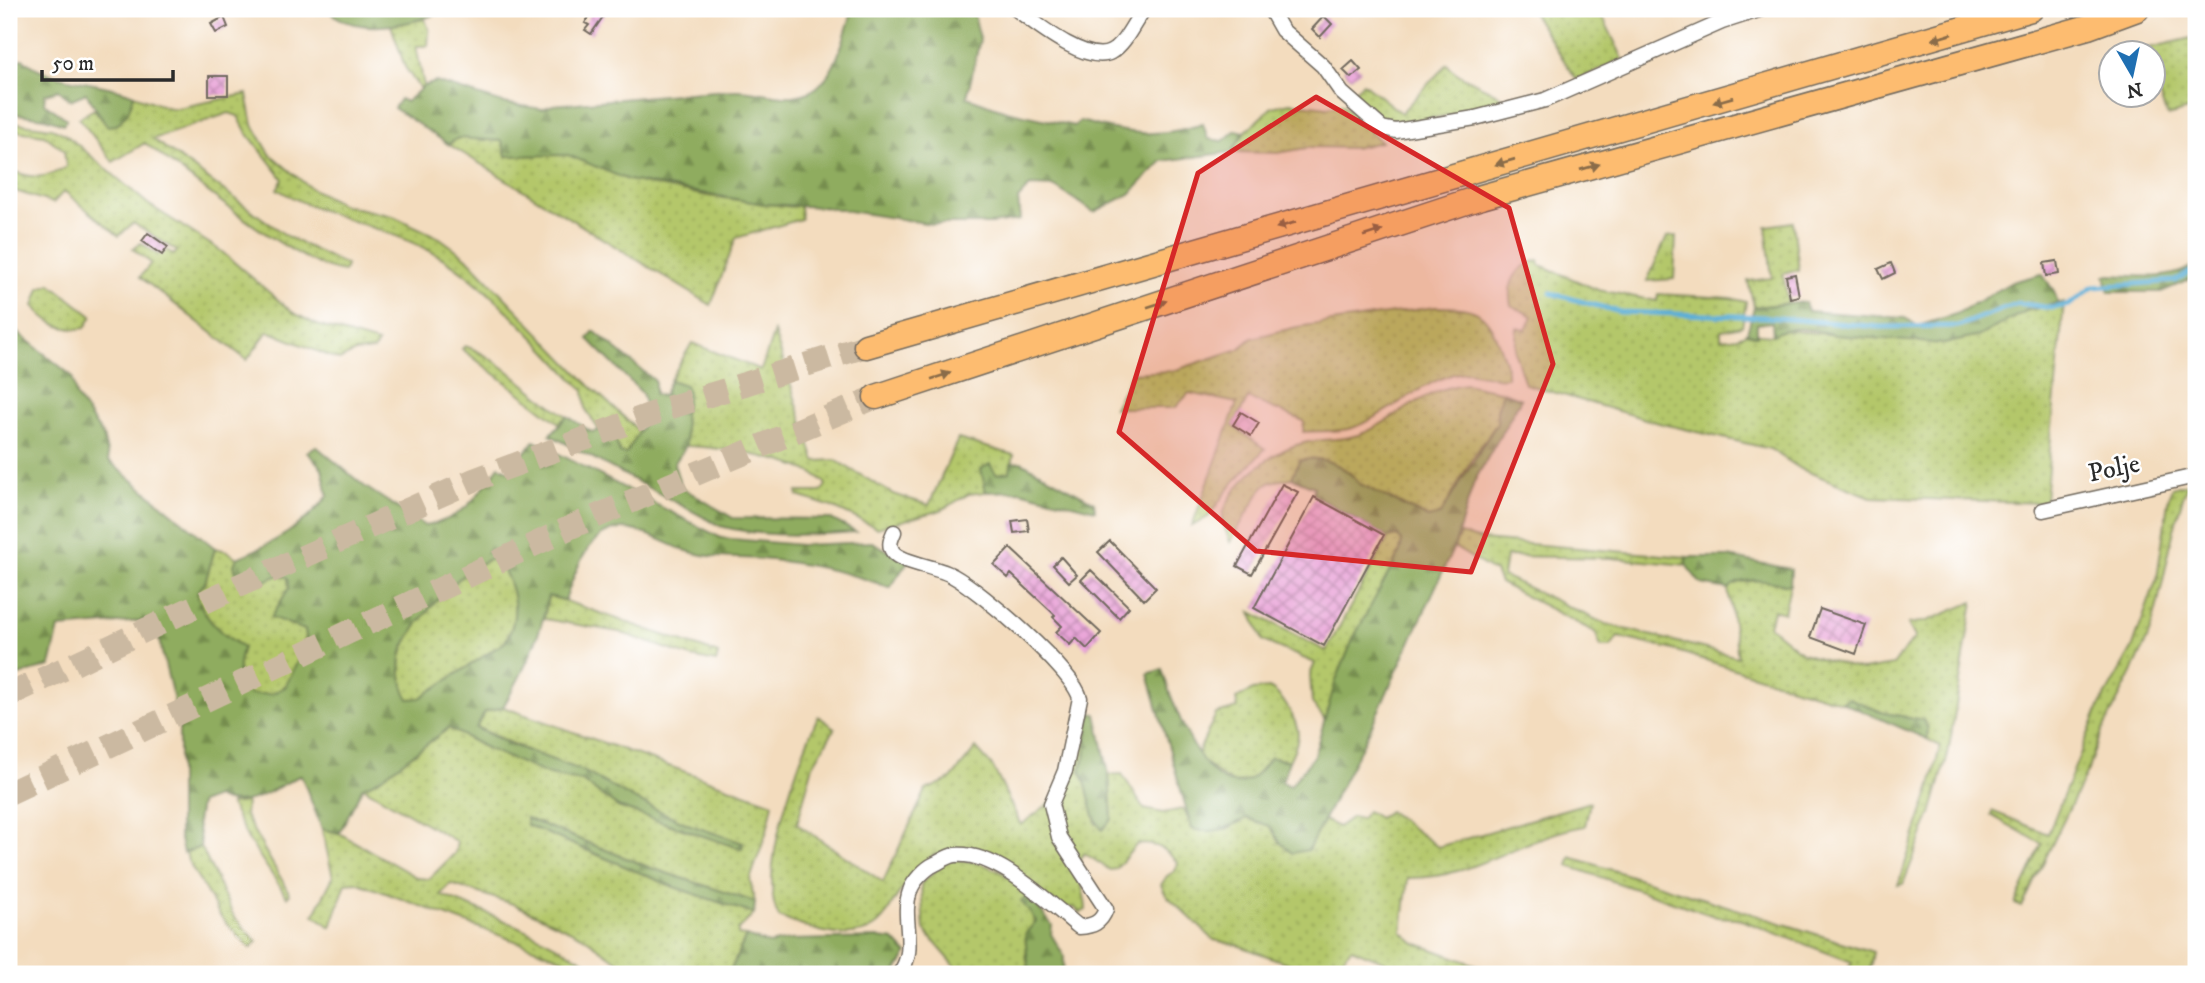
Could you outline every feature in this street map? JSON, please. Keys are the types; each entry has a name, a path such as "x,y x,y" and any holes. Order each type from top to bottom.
{"highway":[{"path":"866,346 2031,9"},
{"path":"876,397 1478,198 2075,31 2137,9"}],"street":[{"path":"1016,9 1042,29 1091,55 1111,52 1131,31 1144,9"},
{"path":"1270,9 1287,36 1323,66 1342,93 1382,128 1396,131 1475,118 1545,100 1722,22 1762,9"},
{"name":"Polje","path":"2043,510 2196,476"},
{"path":"894,532 890,542 892,551 900,558 932,566 971,588 1047,655 1077,687 1080,698 1066,771 1051,804 1059,838 1106,909 1103,919 1091,926 1079,927 1018,877 974,857 953,855 928,867 910,890 910,949 906,965 899,974"}],"highlighted area":[{"path":"1316,97 1509,208 1553,364 1471,572 1256,551 1119,432 1198,173"}],"green space":[{"path":"327,9 441,9 440,13 412,21 366,26 338,18"},
{"path":"853,9 973,10 980,39 967,97 1006,111 1074,126 1080,121 1141,133 1170,132 1203,124 1208,139 1223,141 1236,130 1244,132 1232,152 1162,161 1130,194 1094,212 1055,187 1030,186 1018,199 1020,220 992,224 932,224 823,207 763,204 628,180 568,155 506,156 502,141 458,138 448,144 394,108 400,99 406,102 424,86 436,82 503,103 542,109 553,105 735,90 781,96 800,95 819,86 833,67"},
{"path":"1530,9 1599,9 1623,59 1577,80"},
{"path":"425,19 429,30 428,46 416,46 424,86 420,89 405,67 391,25"},
{"path":"2196,37 2196,108 2167,116 2164,108 2166,44"},
{"path":"23,59 62,78 106,86 134,95 128,112 117,125 107,126 86,93 70,100 59,90 45,94 44,103 67,119 64,124 45,118 9,113 9,79 17,68 17,60"},
{"path":"1447,64 1461,76 1496,93 1507,104 1392,126 1374,118 1350,94 1363,83 1401,113"},
{"path":"247,94 253,125 270,154 310,188 343,205 393,216 440,238 466,257 590,386 640,432 626,454 620,453 611,428 599,430 586,410 584,391 531,334 471,278 411,242 314,207 277,189 283,179 247,133 238,116 229,113 153,139 288,237 346,265 344,272 324,266 271,237 145,143 113,162 79,118 94,109 107,126 128,112 134,95 172,109"},
{"path":"1290,103 1328,107 1343,104 1381,142 1354,148 1312,147 1278,153 1232,152 1244,133 1272,107"},
{"path":"9,122 52,128 65,134 148,204 221,251 292,312 317,325 378,343 374,350 355,352 339,360 268,331 247,360 140,277 151,263 133,249 141,243 157,254 165,249 174,255 177,251 133,223 119,236 64,191 53,203 9,189 9,169 38,177 66,167 64,150 44,135 9,130"},
{"path":"458,138 502,141 507,156 568,154 628,180 707,196 792,207 800,205 801,219 736,238 711,305 448,144"},
{"path":"1793,222 1799,270 1783,274 1788,303 1754,307 1748,281 1772,278 1766,226"},
{"path":"1676,236 1674,279 1647,281 1667,237"},
{"path":"1539,260 1540,265 1598,290 1657,301 1658,294 1731,298 1746,302 1742,326 1721,330 1721,339 1747,333 1773,335 1781,330 1944,344 1979,336 2026,311 2064,302 2045,500 2040,503 1871,497 1801,469 1770,449 1659,423 1525,384 1515,353 1517,328 1526,330 1532,316 1511,305 1510,289 1519,271 1531,262"},
{"path":"2196,264 2196,277 2161,292 2109,292 2105,275 2164,276"},
{"path":"2042,274 2054,291 2058,303 2026,311 1979,336 1944,344 1835,335 1803,329 1786,330 1773,335 1772,322 1757,324 1757,336 1747,333 1754,307 1805,302 1807,311 1905,318 1918,326 1956,314 2012,282"},
{"path":"51,284 92,316 85,328 56,324 44,317 34,306 40,288"},
{"path":"1435,307 1468,309 1483,317 1489,323 1499,345 1507,377 1468,372 1454,374 1428,385 1378,416 1352,428 1340,430 1303,432 1304,421 1248,398 1233,426 1265,449 1233,483 1208,517 1192,526 1237,403 1189,393 1175,408 1114,408 1132,373 1173,371 1239,349 1252,338 1297,327"},
{"path":"594,331 655,381 655,394 663,396 670,380 685,385 688,392 684,414 686,446 674,464 681,487 733,518 831,519 856,532 771,534 720,526 550,435 567,416 592,432 611,428 620,453 626,454 648,416 642,393 588,339"},
{"path":"17,332 72,376 76,396 103,436 109,461 215,548 205,583 197,592 199,601 214,624 243,647 239,672 242,683 250,694 271,694 285,687 307,642 305,630 271,617 289,588 288,578 281,574 265,581 238,579 234,565 237,558 275,540 298,525 328,496 322,468 307,452 316,446 364,486 425,526 460,512 476,497 499,466 509,471 534,441 721,538 801,545 872,542 908,561 890,588 842,572 810,565 696,554 649,535 619,529 610,531 593,543 576,570 565,600 548,596 536,640 511,694 503,707 485,712 476,728 512,745 583,771 690,825 743,843 742,849 618,807 582,781 549,775 488,749 449,728 378,780 363,787 339,833 322,829 301,775 259,797 238,802 216,797 200,803 197,822 201,847 183,853 179,835 179,721 154,620 59,628 50,666 9,678 9,338","holes":["490,559 499,562 509,581 514,602 513,622 505,642 420,698 409,699 400,667 404,647 419,622 440,597 465,574"]},
{"path":"774,332 815,461 835,460 893,494 929,505 958,439 1014,455 1010,472 996,474 990,464 981,469 986,492 969,494 941,510 877,528 832,507 798,496 797,492 821,492 826,485 818,476 803,469 762,456 686,446 684,414 688,392 670,380 692,343 761,370"},
{"path":"465,346 491,359 567,416 559,423 462,349"},
{"path":"1466,384 1503,392 1497,410 1497,423 1471,460 1441,515 1428,518 1358,483 1347,471 1332,463 1307,459 1299,461 1292,478 1271,482 1263,487 1230,542 1223,523 1224,511 1247,477 1270,458 1295,445 1359,435 1426,397"},
{"path":"1503,392 1521,399 1474,482 1454,547 1366,738 1308,850 1292,853 1280,842 1270,826 1247,818 1220,830 1192,829 1148,674 1162,669 1188,736 1202,759 1217,776 1234,783 1251,778 1270,757 1289,761 1282,782 1290,786 1314,756 1336,680 1354,637 1400,552 1402,541 1397,536 1388,538 1313,494 1314,487 1292,478 1299,461 1315,459 1332,463 1347,471 1358,483 1428,518 1440,515 1497,423 1497,410"},
{"path":"1021,462 1094,502 1095,510 1020,491 986,492 981,469 990,464 996,474 1010,472 1011,463"},
{"path":"2188,483 2156,610 2144,646 2022,907 2015,904 2042,844 1991,815 1992,811 2048,834 2099,707 2132,649 2157,578 2169,495 2172,488"},
{"path":"1460,534 1482,540 1687,557 1686,565 1612,558 1506,556 1503,576 1605,624 1738,657 1728,589 1733,583 1761,580 1790,585 1784,613 1773,610 1769,626 1802,653 1862,670 1893,665 1915,637 1908,624 1927,621 1973,602 1948,754 1931,814 1903,884 1898,885 1931,786 1940,746 1927,739 1928,729 1923,720 1884,713 1849,699 1841,702 1670,649 1618,637 1611,647 1601,647 1595,632 1500,583 1495,572 1454,547"},
{"path":"1398,536 1402,541 1400,552 1348,655 1326,721 1312,703 1310,675 1315,663 1263,641 1251,612 1326,651 1388,538"},
{"path":"215,548 227,551 237,558 234,565 264,581 281,574 288,578 289,588 272,617 305,630 306,638 292,676 272,694 250,694 245,688 239,672 243,647 213,624 199,601 197,592 205,583"},
{"path":"1687,557 1728,557 1791,569 1790,585 1749,580 1734,584 1728,589 1701,584 1686,565"},
{"path":"490,559 499,562 505,572 514,602 513,622 505,642 420,699 408,699 403,688 400,667 404,647 411,635 429,609 452,585"},
{"path":"548,595 718,654 716,662 691,657 619,632 544,619"},
{"path":"1269,688 1284,702 1297,728 1297,741 1289,761 1270,757 1252,778 1243,782 1226,779 1197,755 1216,714 1238,708 1236,699 1253,690"},
{"path":"1849,698 1884,713 1923,720 1928,729 1927,739 1841,702"},
{"path":"503,707 773,803 767,831 750,880 755,902 651,868 526,818 527,825 674,887 754,914 738,930 738,935 746,936 729,974 636,974 582,936 516,905 451,884 440,895 525,930 605,974 586,974 561,958 356,882 346,883 331,927 314,915 333,877 322,829 339,833 418,878 429,879 455,853 457,842 363,787 378,780 449,728 488,749 549,775 582,781 618,807 741,849 742,843 690,825 476,727 485,712"},
{"path":"1085,707 1090,713 1085,758 1080,770 1087,783 1096,824 1112,819 1109,775 1122,774 1144,809 1163,813 1184,809 1192,829 1227,829 1246,818 1270,826 1280,842 1317,830 1322,819 1338,827 1352,817 1361,819 1367,811 1379,818 1389,811 1438,847 1590,802 1585,826 1540,838 1455,872 1408,878 1402,932 1415,943 1501,974 1466,974 1437,969 1415,974 1351,948 1331,974 1317,974 1237,945 1214,940 1166,895 1161,885 1167,876 1175,871 1178,863 1169,853 1156,846 1144,844 1137,844 1116,869 1110,870 1084,853 1079,872 1086,910 1080,913 1075,908 1059,906 971,850 933,855 900,892 882,920 864,932 827,932 779,917 773,898 772,874 776,846 791,788 818,716 835,728 813,765 797,824 883,882 926,790 951,779 976,748 993,767 1021,825 1056,798"},
{"path":"1090,713 1096,714 1109,775 1112,819 1102,830 1094,816 1080,769 1085,758"},
{"path":"246,802 245,816 290,894 287,897 248,839 230,804"},
{"path":"526,818 651,868 755,902 754,914 674,887 527,825"},
{"path":"201,847 234,917 257,942 250,948 221,917 188,861 186,852"},
{"path":"1571,857 1873,952 1869,974 1845,974 1852,962 1736,918 1717,917 1568,866"},
{"path":"948,859 993,868 1011,879 1029,896 1022,900 1036,921 1026,953 1029,974 962,974 924,930 921,884"},
{"path":"1029,896 1052,925 1051,934 1064,956 1063,974 1029,974 1025,934 1036,921 1021,901"},
{"path":"746,936 769,944 789,940 880,938 894,940 907,954 895,974 729,974"}],"building":[{"path":"594,9 605,14 591,34 585,30 589,25 585,23"},
{"path":"1324,16 1332,24 1320,37 1312,29"},
{"path":"224,17 228,27 216,33 211,24"},
{"path":"1353,61 1361,70 1351,78 1343,70"},
{"path":"209,76 228,76 228,95 209,95"},
{"path":"148,233 168,247 162,255 142,241"},
{"path":"2057,261 2059,274 2046,276 2044,263"},
{"path":"1891,263 1895,273 1883,279 1878,269"},
{"path":"1795,274 1799,296 1790,298 1786,276"},
{"path":"1241,412 1259,423 1251,436 1233,425"},
{"path":"1282,484 1298,492 1252,574 1237,566"},
{"path":"1314,497 1384,535 1324,646 1254,608"},
{"path":"1027,519 1029,531 1014,533 1012,521"},
{"path":"1110,541 1156,588 1144,600 1098,552"},
{"path":"1010,548 1101,633 1087,649 1076,638 1070,645 1056,632 1062,626 1053,617 1055,615 1011,574 1008,578 994,565"},
{"path":"1061,557 1077,575 1069,582 1053,565"},
{"path":"1091,570 1129,607 1119,618 1081,580"},
{"path":"1820,609 1866,625 1856,654 1810,637"}],"waterway":[{"path":"1551,293 1620,312 1767,317 1880,327 1958,326 2018,303 2051,308 2069,305 2093,287 2175,281 2196,269"}],"tunnel":[{"path":"9,695 238,586 474,480 668,408 866,346"},
{"path":"9,793 571,527 876,397"}]}
